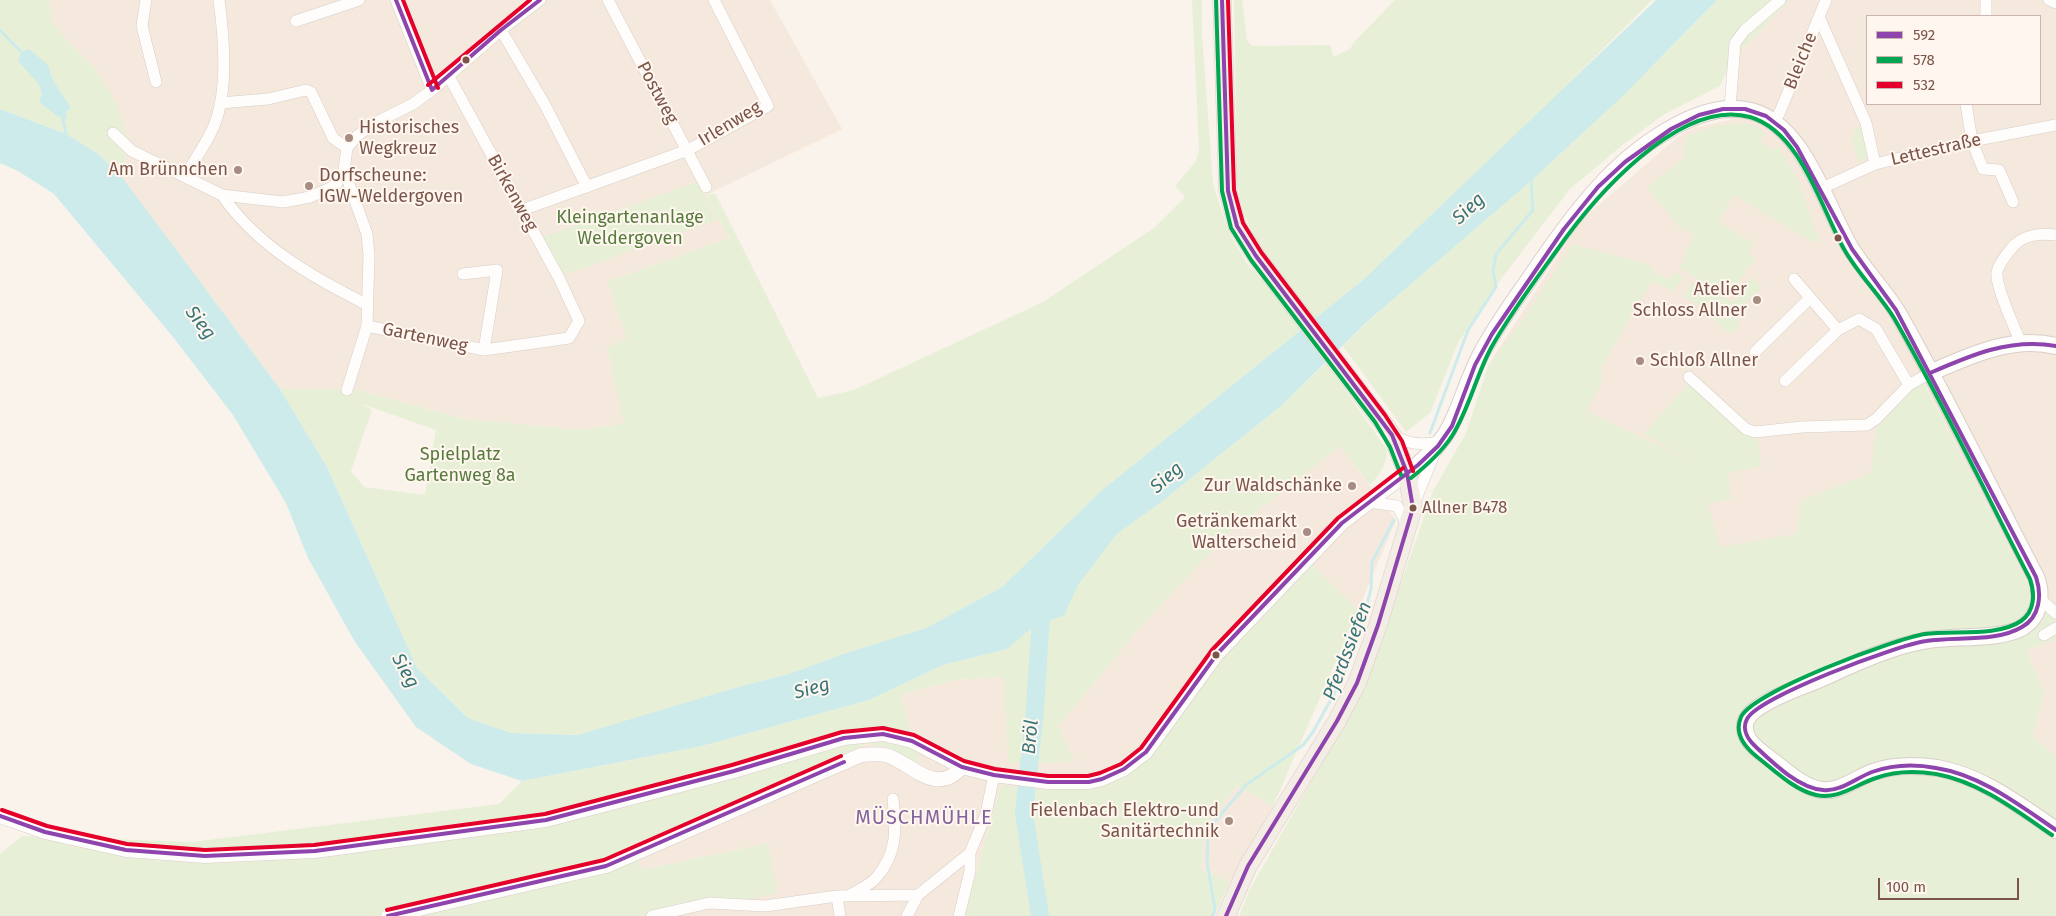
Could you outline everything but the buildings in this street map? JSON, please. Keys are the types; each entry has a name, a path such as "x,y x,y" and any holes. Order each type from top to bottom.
{"main road":[{"path":"1222,0 1229,197 1237,226 1256,256 1392,435 1407,473 1413,508 1357,684 1337,721 1248,866 1226,916"},
{"path":"1407,473 1441,442 1452,426 1475,365 1492,334 1564,230 1591,195 1625,162 1671,129 1699,115 1730,108 1752,111 1773,121 1798,147 1852,249 1896,310 2036,577 2040,599 2032,618 2017,630 2000,634 1931,639 1900,647 1768,701 1750,714 1744,728 1747,736 1753,746 1811,788 1833,790 1872,772 1889,768 1918,766 1937,768 1966,776 1993,789 2056,830"},
{"path":"1930,373 1980,352 2041,342 2056,346"}],"street":[{"path":"146,0 142,26 156,82"},
{"path":"186,175 214,127 220,103 223,28 219,0"},
{"path":"296,21 359,0"},
{"path":"396,0 432,90"},
{"path":"113,133 132,151 186,175 222,195 283,202 292,201 330,188 339,180 344,170 347,148 358,135 375,122 413,104 432,90 501,30 540,0"},
{"name":"Postweg","path":"608,0 706,187"},
{"name":"Irlenweg","path":"522,210 688,150 768,106 714,0"},
{"path":"1730,108 1735,43 1744,30 1780,0"},
{"name":"Bleiche","path":"1773,121 1780,114 1826,0"},
{"path":"1986,0 1986,15"},
{"path":"2049,0 2056,3"},
{"path":"1819,17 1866,123 1875,164"},
{"path":"501,30 545,106 587,187"},
{"name":"Birkenweg","path":"448,75 559,278 579,322 569,338"},
{"path":"220,103 268,99 306,90 311,92 333,138 347,148"},
{"path":"1966,105 1972,142 1983,170 1999,170 2013,202"},
{"name":"Lettestraße","path":"1820,189 1875,164 2056,125"},
{"path":"344,170 367,234 368,282 367,326 347,390"},
{"path":"222,195 236,214 297,267 366,304"},
{"path":"2021,344 2012,318 2000,293 1997,272 2000,264 2015,243 2032,234 2056,236"},
{"name":"Gartenweg","path":"463,274 497,270 484,350"},
{"path":"1794,279 1838,330"},
{"path":"1755,352 1810,298"},
{"path":"1785,381 1838,330 1859,319 1876,329 1909,384"},
{"name":"Gartenweg","path":"367,326 484,350 569,338"},
{"path":"1689,377 1746,429 1755,432 1802,427 1866,425 1876,419 1909,384 1930,373"},
{"path":"1392,435 1406,442 1421,444 1441,442 1413,508"},
{"path":"0,816 45,832 126,850 205,856 252,855 344,847 546,820 734,771 844,738 883,734 912,741 962,767 998,776 1048,782 1089,782 1102,779 1124,769 1146,752 1217,654 1342,523 1407,473"},
{"path":"1369,502 1397,506 1404,518 1405,534"},
{"path":"2040,599 2056,613"},
{"path":"2044,635 2056,628"},
{"path":"388,916 606,866 861,755 874,753 888,756 934,779 944,780 955,775 962,767"},
{"path":"959,916 970,871 970,853 986,814 998,776"},
{"path":"850,895 875,879 890,855 897,833 893,800"},
{"path":"907,916 918,896 970,853"},
{"path":"652,916 709,903 765,906 850,895 918,896"},
{"path":"837,896 840,916"}],"shaded area":[{"path":"49,0 770,0 842,129 706,195 729,238 607,282 627,338 607,347 625,424 579,430 464,419 353,389 280,389 122,177 128,141 96,69 67,41 52,21"},
{"path":"1790,0 2056,0 2056,619 2039,606 1921,378 1876,476 1801,536 1718,550 1506,374 1488,366 1581,220 1679,136 1693,128 1730,120 1728,104 1733,59"},
{"path":"1340,446 1396,520 1358,610 1312,565 1149,754 1095,786 1048,790 1001,785 964,916 668,916 768,843 641,870 631,843 653,837 866,744 888,747 919,764 901,694 956,680 1004,677 1075,762 1058,726 1144,623 1227,535"},
{"path":"2050,641 2056,642 2056,756 2033,737 2045,693 2026,651"},
{"path":"1237,786 1273,806 1230,882 1201,869 1204,828"}],"green space":[{"path":"0,0 49,0 52,21 67,41 96,69 118,106 128,141 122,177 97,153 66,134 0,109","holes":["51,72 53,80 71,108 66,112 42,94 38,83"]},
{"name":"Spielplatz Gartenweg 8a","path":"1192,0 1202,0 1202,35 1213,184 1228,231 1246,262 1261,279 1274,266 1249,225 1239,192 1237,178 1234,0 1242,0 1247,41 1253,46 1331,45 1333,57 1350,49 1354,42 1395,0 1652,0 1551,101 1364,279 1101,491 1002,587 926,628 843,654 789,674 738,687 578,735 511,733 468,718 417,668 327,467 280,389 353,389 464,419 579,430 624,424 607,347 627,338 607,282 729,238 706,195 715,193 818,398 854,390 1043,302 1154,228 1185,197 1175,186 1196,161 1199,149","holes":["362,404 436,430 425,495 364,487 351,471 372,410"]},
{"path":"1717,0 1790,0 1733,59 1720,86 1663,115 1620,147 1570,189 1491,292 1458,343 1430,413 1406,432 1343,346 1388,303 1507,202 1578,138 1649,70"},
{"path":"1743,123 1757,127 1765,134 1760,141 1773,151 1778,145 1799,183 1819,240 1814,243 1734,195 1718,222 1755,244 1748,253 1756,258 1728,296 1679,268 1695,234 1680,228 1647,188 1686,156 1683,152 1688,136 1715,126"},
{"path":"1864,124 1870,157 1859,162 1850,136 1855,134 1853,129"},
{"name":"Kleingartenanlage Weldergoven","path":"697,182 717,220 563,275 543,237"},
{"path":"1573,244 1650,265 1653,272 1669,279 1676,272 1684,277 1673,291 1652,281 1601,367 1602,383 1586,411 1695,463 1644,434 1689,383 1758,439 1761,467 1728,472 1731,499 1708,503 1720,547 1797,534 1801,501 1871,473 1876,429 1921,378 2039,606 2056,619 2056,642 2049,641 2026,651 2045,693 2033,737 2056,756 2056,916 1239,916 1250,889 1364,689 1433,491 1466,433 1488,366 1523,320"},
{"path":"1751,277 1762,287 1745,304 1747,307 1736,320 1741,325 1733,333 1722,328 1705,309 1684,297 1693,281 1733,302"},
{"path":"1326,363 1387,450 1380,473 1370,485 1340,446 1227,535 1144,623 1058,726 1075,762 1008,763 1004,677 956,680 901,694 919,764 888,747 866,744 653,837 631,843 642,870 768,843 777,893 667,916 0,916 0,854 22,836 192,842 499,804 522,781 702,746 869,700 943,665 1006,649 1035,625 1064,616 1078,585 1117,534 1160,503 1281,406"},
{"path":"1312,565 1358,610 1273,806 1237,786 1204,828 1201,869 1230,882 1214,916 964,916 1001,785 1048,790 1095,786 1124,774 1229,647"}],"water":[{"name":"Sieg","path":"1656,0 1717,0 1626,93 1531,181 1369,320 1281,406 1160,503 1117,534 1078,585 1064,616 1035,625 1007,649 943,665 869,700 702,746 522,781 471,764 416,727 355,642 308,558 286,503 233,415 173,337 54,194 18,171 0,163 0,109 66,134 97,153 122,177 280,389 327,467 417,668 468,718 511,733 578,735 738,687 789,674 843,654 926,628 1002,587 1101,491 1364,279"},
{"path":"29,49 48,65 53,80 71,108 66,112 67,119 57,116 39,102 42,94 38,83 18,61 21,52"}],"waterway":[{"path":"0,30 24,55"},
{"path":"62,114 66,134 64,137"},
{"name":"Pferdssiefen","path":"1430,433 1468,330 1496,287 1493,271 1496,254 1533,210 1531,178"},
{"name":"Pferdssiefen","path":"1213,916 1215,909 1207,862 1208,835 1211,826 1246,785 1303,745 1313,732 1340,683 1361,627 1371,589 1372,562 1394,520"},
{"name":"Bröl","path":"1040,916 1024,813 1035,709 1042,601"}],"transit line":[{"name":"592","path":"396,0 432,90 501,30 540,0"},
{"name":"532","path":"403,0 438,88"},
{"name":"532","path":"428,85 530,0"},
{"name":"578","path":"1216,0 1222,191 1231,228 1251,260 1375,422 1390,447 1401,475"},
{"name":"592","path":"1222,0 1228,191 1237,226 1256,256 1392,435 1407,473 1413,508 1378,625 1357,683 1337,721 1248,866 1226,916"},
{"name":"532","path":"1228,0 1234,190 1243,223 1261,252 1385,415 1402,441 1413,471"},
{"name":"592","path":"0,816 45,832 126,850 205,856 315,851 546,820 734,771 844,738 883,734 912,741 962,767 994,775 1048,782 1089,782 1102,779 1124,769 1146,752 1217,654 1342,523 1418,465 1438,446 1452,426 1475,365 1492,334 1564,229 1598,187 1625,162 1671,129 1699,115 1723,109 1745,109 1766,116 1784,130 1797,147 1852,249 1896,310 2036,577 2039,591 2036,612 2033,618 2022,627 2011,632 1988,637 1926,641 1887,652 1830,673 1757,709 1747,719 1745,731 1754,745 1779,768 1796,780 1814,788 1823,790 1836,789 1872,772 1887,768 1912,766 1936,768 1969,777 1984,784 2014,801 2056,830"},
{"name":"578","path":"1411,478 1433,459 1452,436 1463,415 1491,348 1506,323 1572,229 1615,181 1640,157 1667,137 1695,122 1723,115 1750,117 1768,125 1783,138 1808,173 1844,249 1888,309 1912,350 2030,579 2033,590 2033,602 2026,617 2011,626 1988,631 1936,633 1909,638 1856,656 1796,681 1751,706 1741,717 1739,723 1740,734 1752,752 1784,779 1800,789 1816,795 1824,796 1840,793 1891,774 1914,772 1936,774 1983,790 2012,807 2052,835"},
{"name":"592","path":"1930,373 1976,354 2007,346 2023,344 2056,346"},
{"name":"532","path":"2,810 47,826 127,844 205,850 314,845 545,814 732,765 842,732 883,728 914,735 964,761 995,769 1048,776 1088,776 1121,764 1141,748 1212,650 1338,518 1403,468"},
{"name":"532","path":"387,910 604,860 841,756"},
{"name":"592","path":"388,916 606,866 844,762"}],"place":[{"name":"Historisches Wegkreuz","path":"349,138"},
{"name":"Am Brünnchen","path":"238,170"},
{"name":"Dorfscheune: IGW-Weldergoven","path":"309,186"},
{"name":"Atelier Schloss Allner","path":"1757,300"},
{"name":"Schloß Allner","path":"1640,361"},
{"name":"Zur Waldschänke","path":"1352,486"},
{"name":"Allner B478","path":"1413,508"},
{"name":"Getränkemarkt Walterscheid","path":"1307,532"},
{"name":"Fielenbach Elektro-und Sanitärtechnik","path":"1229,821"}],"district":[{"name":"MÜSCHMÜHLE","path":"924,818"}]}
